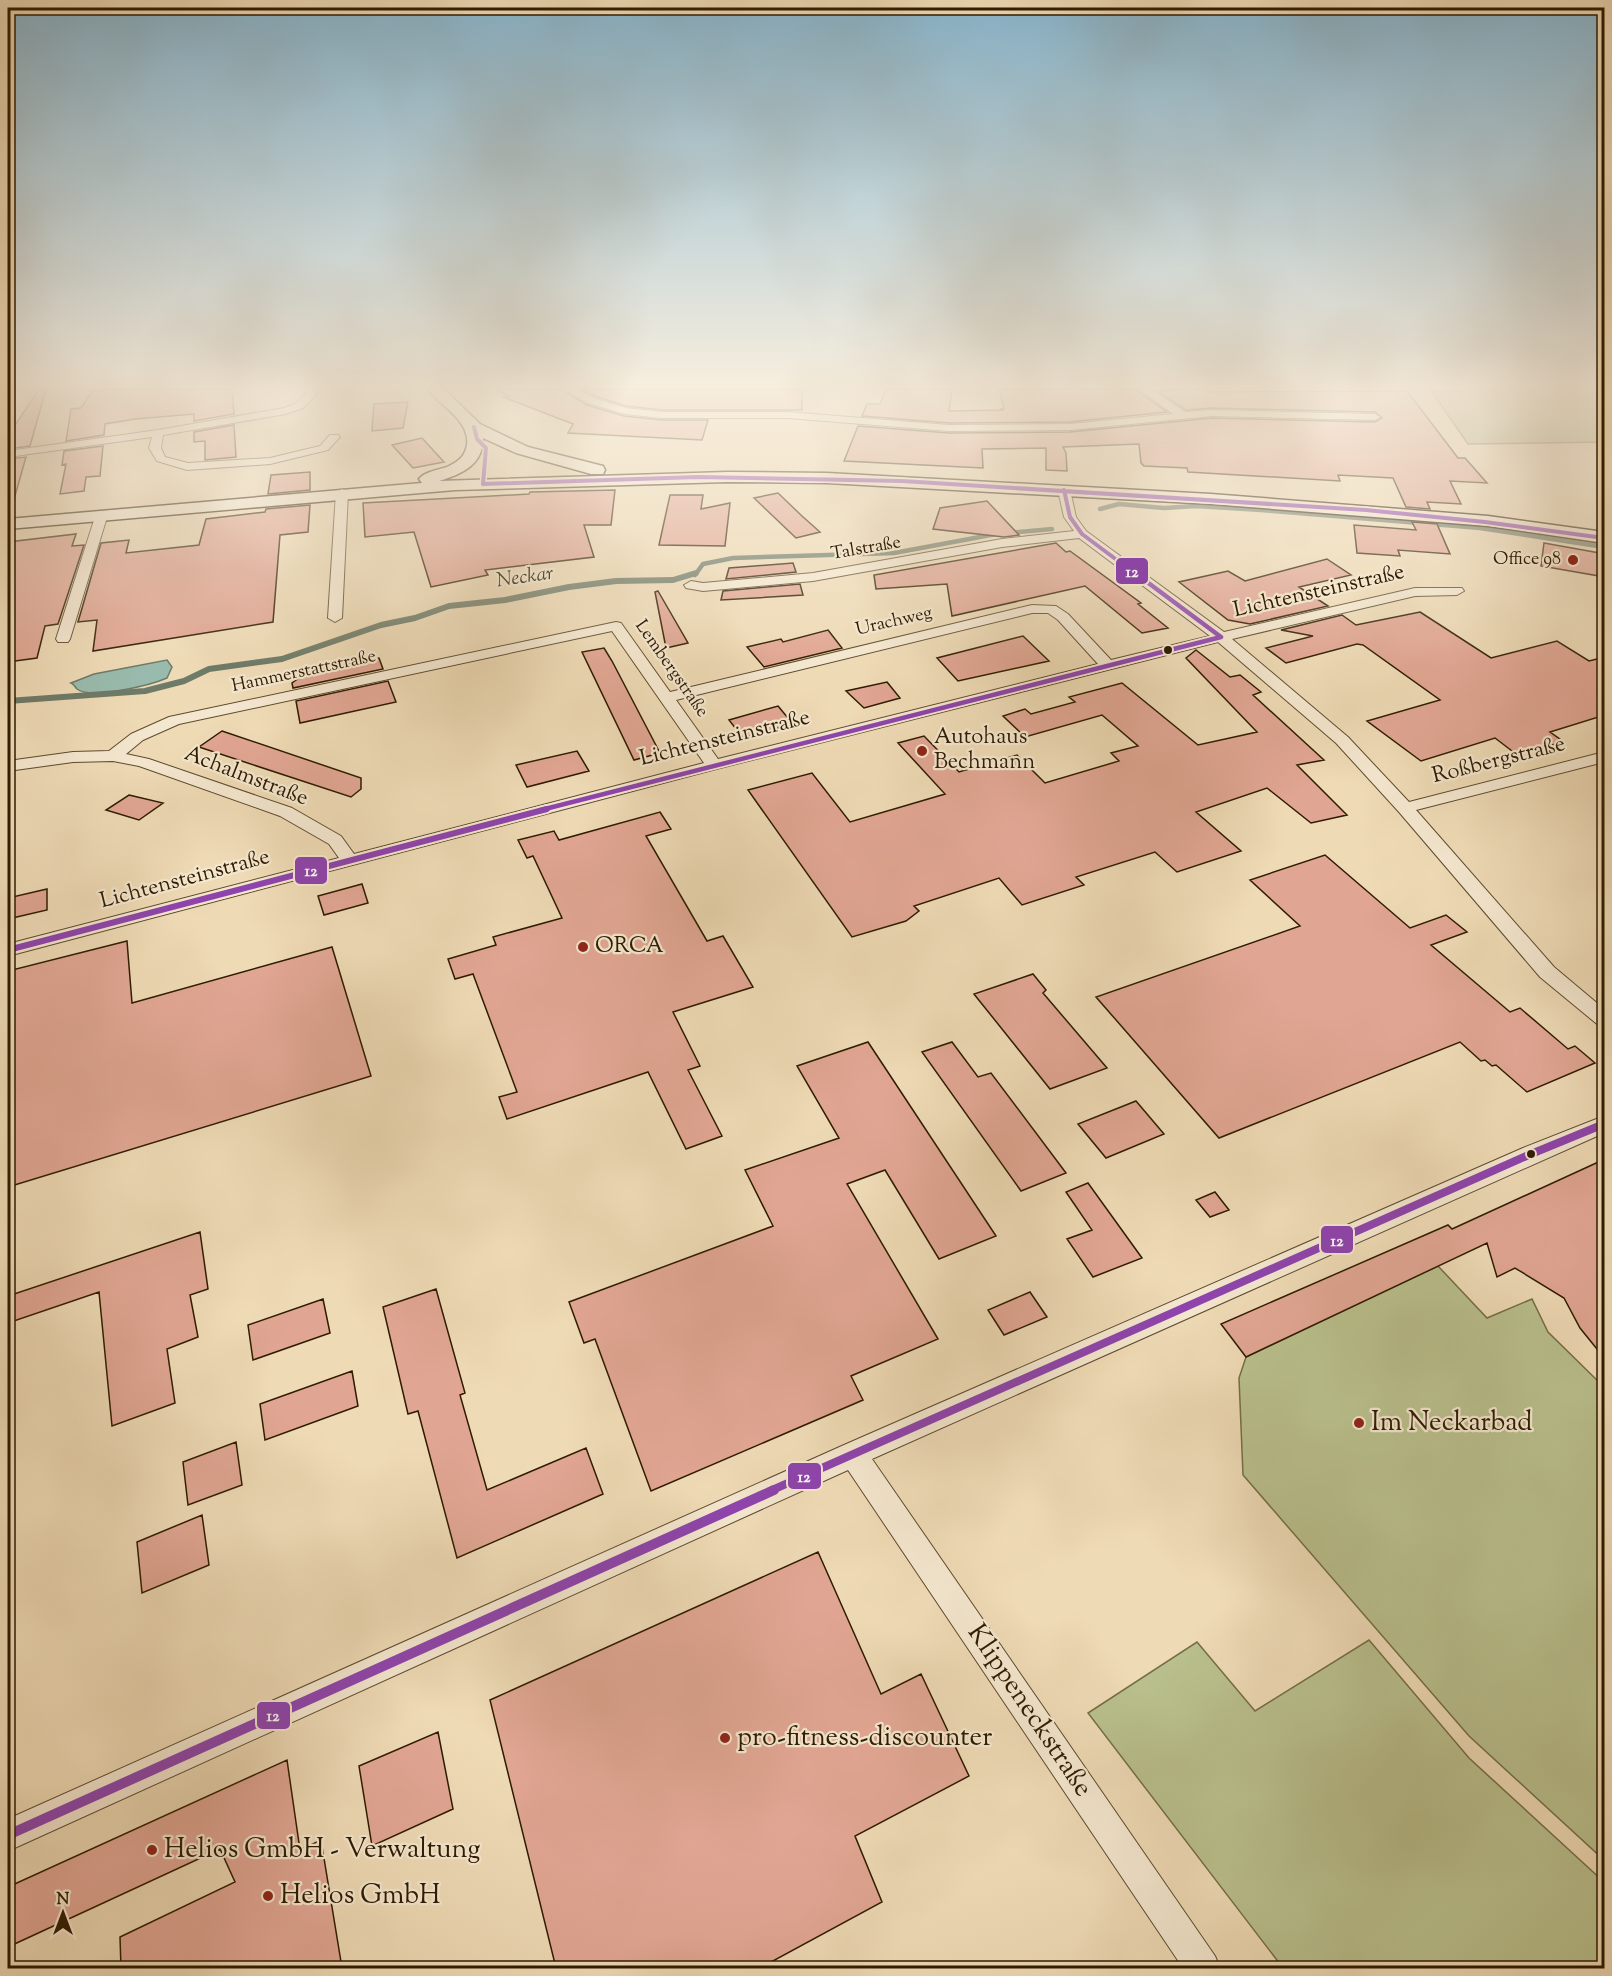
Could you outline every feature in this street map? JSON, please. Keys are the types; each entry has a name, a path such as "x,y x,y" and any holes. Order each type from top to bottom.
{"main road":[{"path":"388,490 419,481"},
{"path":"8,524 342,493 488,483 559,481"},
{"path":"890,481 1064,490 1402,513 1488,521 1605,538"}],"street":[{"path":"1064,490 1070,517 1082,534 1221,638 1342,740 1405,808 1546,972 1605,1019"},
{"path":"335,618 342,493"},
{"path":"63,639 101,517"},
{"name":"Talstraße","path":"691,585 713,586 813,577 1002,543 1082,534"},
{"name":"Lichtensteinstraße","path":"8,950 714,765 1221,638 1415,592 1457,591"},
{"name":"Urachweg","path":"668,697 1032,609 1051,609 1064,617 1108,666"},
{"name":"Lembergstraße","path":"616,626 714,765"},
{"name":"Hammerstattstraße","path":"113,756 136,737 174,720 616,626"},
{"path":"8,766 73,757 113,756"},
{"name":"Achalmstraße","path":"113,756 143,762 286,812 334,840 350,860"},
{"name":"Roßbergstraße","path":"1405,808 1605,757"},
{"path":"8,1835 853,1454 1520,1159 1605,1124"},
{"name":"Klippeneckstraße","path":"853,1454 1203,1968"}],"green space":[{"path":"1438,1266 1487,1318 1532,1299 1548,1332 1604,1387 1604,1860 1469,1736 1243,1475 1239,1378 1246,1357"},
{"path":"1369,1640 1469,1758 1604,1882 1604,1968 1283,1968 1088,1713 1197,1642 1255,1711"}],"shaded area":[{"path":"167,660 172,667 167,678 148,684 95,693 84,692 71,683 94,674"}],"building":[{"path":"8,481 19,481 13,503 8,502"},
{"path":"63,481 85,481 84,491 60,494"},
{"path":"270,481 310,481 310,490 268,494"},
{"path":"1394,481 1450,481 1461,504 1427,502 1430,509 1406,507"},
{"path":"1454,481 1485,481 1487,483"},
{"path":"615,490 611,525 584,525 594,557 485,570 488,575 431,587 414,532 365,537 363,503 529,494 530,492"},
{"path":"778,493 820,532 796,538 754,498"},
{"path":"670,495 703,495 701,509 730,503 725,546 659,545"},
{"path":"987,501 1019,535 1004,537 933,529 940,508"},
{"path":"310,505 308,532 280,535 273,622 93,651 97,620 78,622 101,543 129,540 126,553 199,545 206,519 265,512 266,509"},
{"path":"1412,522 1437,524 1450,554 1398,550 1400,556 1357,553 1354,525 1416,530"},
{"path":"76,534 72,546 84,545 58,624 45,626 37,658 8,662 8,542"},
{"path":"1056,543 1141,603 1138,604 1168,628 1142,633 1085,586 952,616 947,584 876,589 874,575"},
{"name":"Office 98","path":"1544,543 1605,554 1605,577 1541,566"},
{"path":"1327,559 1351,575 1299,587 1328,606 1250,624 1228,620 1179,582 1228,571 1245,581"},
{"path":"793,563 796,572 726,579 729,568"},
{"path":"800,584 803,595 721,600 723,591"},
{"path":"658,591 688,643 666,648 655,592"},
{"path":"1420,612 1491,658 1557,641 1589,661 1605,657 1605,715 1550,732 1564,742 1516,754 1495,738 1421,761 1367,721 1440,700 1363,645 1357,644 1286,663 1266,648 1313,636 1281,630 1342,615 1356,625"},
{"path":"828,630 842,648 764,667 747,647 781,639 783,642"},
{"path":"1023,636 1049,661 958,681 937,658"},
{"path":"604,648 660,753 634,760 582,652"},
{"path":"1196,650 1230,677 1240,675 1261,692 1253,695 1324,760 1297,765 1347,815 1311,823 1267,788 1196,812 1241,851 1177,872 1155,852 1076,877 1084,885 1022,905 999,878 914,906 919,911 906,921 852,937 748,790 812,773 850,822 945,794 898,743 924,736 959,772 1017,755 1045,783 1119,761 1111,753 1138,746 1102,715 1025,737 1003,716 1025,709 1031,714 1075,702 1069,697 1122,683 1198,745 1257,732 1186,658"},
{"path":"379,658 383,669 293,688 292,683 306,673"},
{"path":"388,681 396,702 300,723 296,701"},
{"path":"887,682 900,698 864,708 846,691"},
{"path":"778,706 793,724 743,738 729,720"},
{"path":"222,731 361,778 361,789 351,797 199,747"},
{"path":"577,751 589,771 527,787 516,765"},
{"path":"129,795 163,803 139,820 106,810"},
{"name":"ORCA","path":"660,812 671,829 646,836 707,941 723,936 753,987 673,1012 700,1066 688,1070 722,1136 686,1149 648,1072 507,1119 499,1097 517,1092 473,974 455,979 448,959 496,945 493,937 562,918 533,856 527,858 518,840 554,831 559,840"},
{"path":"1325,855 1410,928 1446,915 1467,932 1431,945 1510,1012 1520,1008 1568,1049 1575,1046 1595,1063 1527,1092 1496,1065 1492,1066 1485,1060 1481,1061 1460,1042 1219,1138 1096,997 1300,926 1250,880"},
{"path":"362,884 368,903 324,915 318,896"},
{"path":"47,889 47,910 8,919 8,898"},
{"path":"127,941 132,1003 332,947 371,1076 8,1187 8,971"},
{"path":"1033,974 1046,990 1043,993 1107,1068 1050,1089 974,994"},
{"path":"868,1042 996,1236 939,1259 885,1170 847,1184 938,1339 851,1376 863,1400 651,1491 595,1339 584,1343 569,1302 773,1226 745,1170 839,1138 797,1066"},
{"path":"952,1042 978,1077 991,1073 1066,1173 1021,1191 922,1052"},
{"path":"1136,1101 1164,1134 1106,1158 1078,1124"},
{"path":"1605,1159 1605,1359 1580,1328 1564,1298 1515,1268 1497,1277 1487,1243 1246,1357 1221,1324 1448,1225 1452,1229"},
{"path":"1088,1183 1142,1258 1093,1277 1067,1239 1092,1230 1066,1192"},
{"path":"1215,1192 1229,1210 1210,1217 1196,1200"},
{"path":"200,1232 208,1289 190,1295 198,1337 167,1349 175,1403 112,1426 99,1292 8,1323 8,1296"},
{"path":"436,1289 465,1393 460,1395 487,1490 586,1448 603,1494 457,1558 418,1411 408,1414 383,1307"},
{"path":"1030,1292 1047,1317 1004,1335 988,1310"},
{"path":"323,1299 330,1333 253,1360 248,1325"},
{"path":"352,1371 358,1406 265,1440 260,1404"},
{"path":"236,1442 242,1485 188,1505 183,1462"},
{"path":"202,1515 209,1565 142,1593 137,1542"},
{"name":"pro-fitness-discounter","path":"818,1552 881,1694 921,1674 969,1776 855,1836 882,1902 760,1968 556,1968 490,1700"},
{"path":"438,1732 453,1809 372,1846 359,1766"},
{"path":"287,1760 300,1850 321,1840 342,1968 121,1968 120,1937 235,1882 220,1849 8,1947 8,1887"}],"waterway":[{"name":"Neckar","path":"1100,509 1119,504 1164,508 1196,506 1261,510 1480,528 1604,547"},
{"name":"Neckar","path":"1008,533 1052,529"},
{"name":"Neckar","path":"695,575 703,564 733,558 894,553 996,534"},
{"name":"Neckar","path":"8,701 145,691 184,681 209,669 282,659 381,625 415,618 449,606 505,600 569,587 616,581 673,580 696,573"}],"transit line":[{"name":"12","path":"483,481 483,484 569,481"},
{"name":"12","path":"905,481 1366,510 1485,522 1604,538"},
{"name":"12","path":"1064,490 1070,517 1082,534 1221,637"},
{"name":"12","path":"8,950 714,765 1221,637"},
{"name":"12","path":"8,1835 853,1454 1531,1154 1604,1124"}],"place":[{"name":"Office 98","path":"1573,560"},
{"name":"Autohaus Bechmann","path":"922,751"},
{"name":"ORCA","path":"583,947"},
{"name":"Im Neckarbad","path":"1359,1423"},
{"name":"pro-fitness-discounter","path":"725,1738"},
{"name":"Helios GmbH - Verwaltung","path":"152,1850"},
{"name":"Helios GmbH","path":"268,1896"}]}
